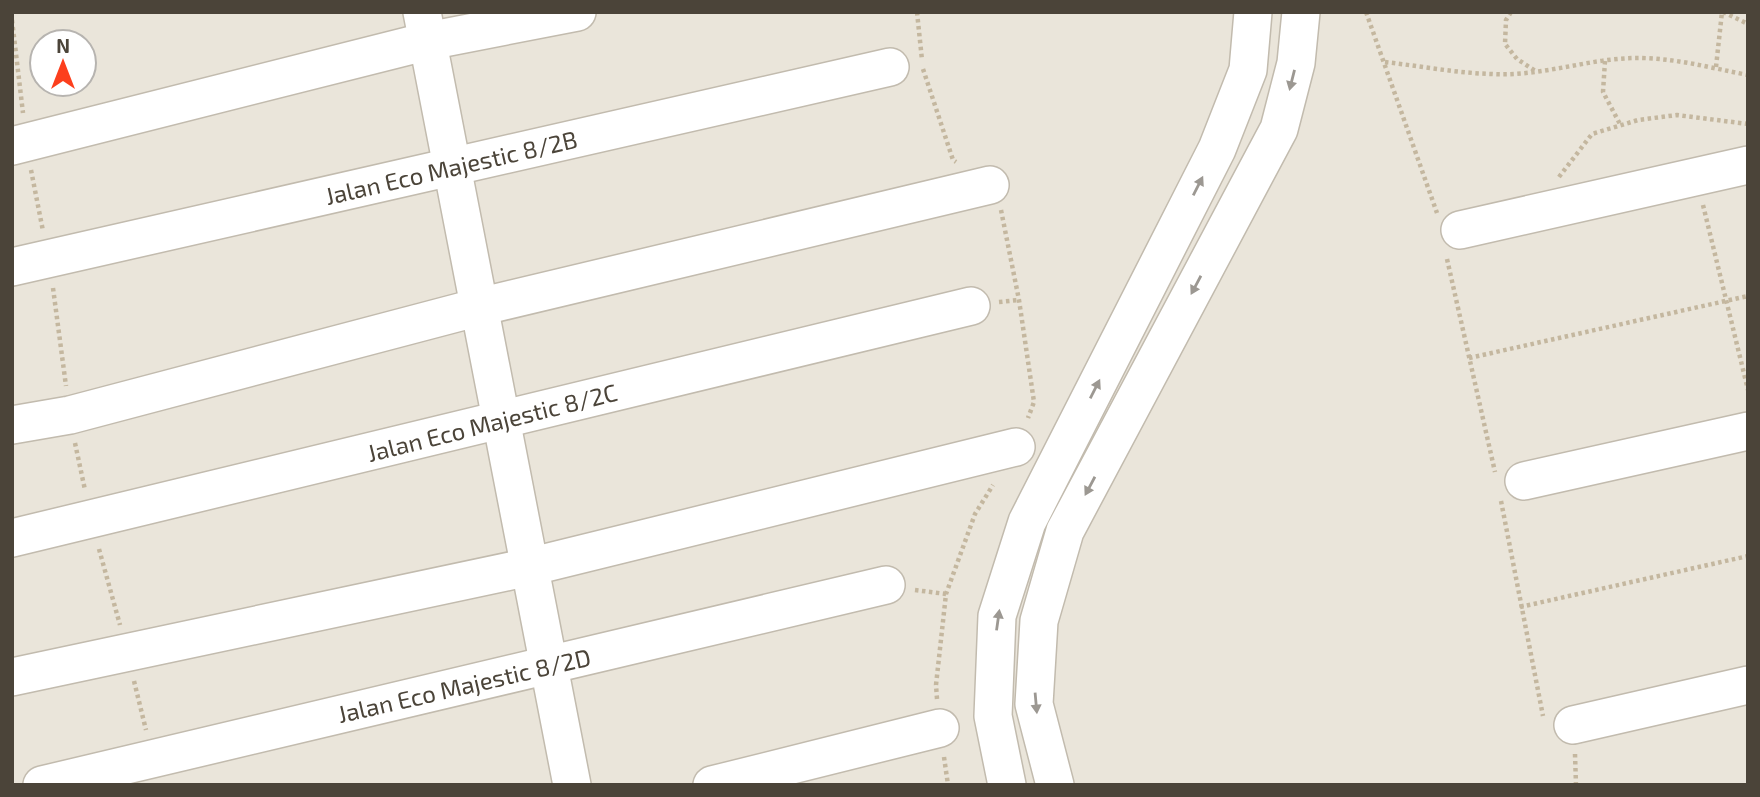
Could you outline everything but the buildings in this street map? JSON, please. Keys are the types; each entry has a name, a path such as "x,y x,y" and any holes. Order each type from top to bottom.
{"street":[{"path":"12,146 425,27 577,12"},
{"path":"1007,785 993,716 998,616 1027,522 1217,149 1248,70 1253,12"},
{"path":"1055,785 1034,704 1039,621 1065,531 1279,129 1296,63 1301,12"},
{"path":"425,27 572,785"},
{"name":"Jalan Eco Majestic 8/2B","path":"12,267 890,67"},
{"path":"1452,233 1748,165"},
{"path":"12,425 70,415 479,307 990,185"},
{"name":"Jalan Eco Majestic 8/2C","path":"12,538 971,306"},
{"path":"1511,484 1748,431"},
{"path":"12,677 529,567 1016,447"},
{"name":"Jalan Eco Majestic 8/2D","path":"42,785 886,586"},
{"path":"1573,724 1748,685"},
{"path":"712,785 940,728"}],"path":[{"path":"917,12 923,69 953,160 974,179 997,188 1017,288 1034,402 1022,436 975,514 946,594 936,685 948,785"},
{"path":"1366,12 1414,152 1434,200 1452,233 1469,358 1511,484 1520,607 1545,724 1552,733 1573,724 1577,785"},
{"path":"1511,12 1506,20 1505,44 1517,59 1538,72"},
{"path":"1716,68 1722,12 1748,24"},
{"path":"1385,62 1493,75 1538,72 1640,58 1700,64 1748,75"},
{"path":"1605,61 1603,92 1621,125"},
{"path":"1545,211 1552,187 1592,134 1637,120 1676,115 1748,124"},
{"path":"1696,177 1748,390"},
{"path":"1469,358 1748,296"},
{"path":"1520,607 1748,556"}],"shaded area":[{"path":"12,12 1748,12 1748,785 12,785"}]}
